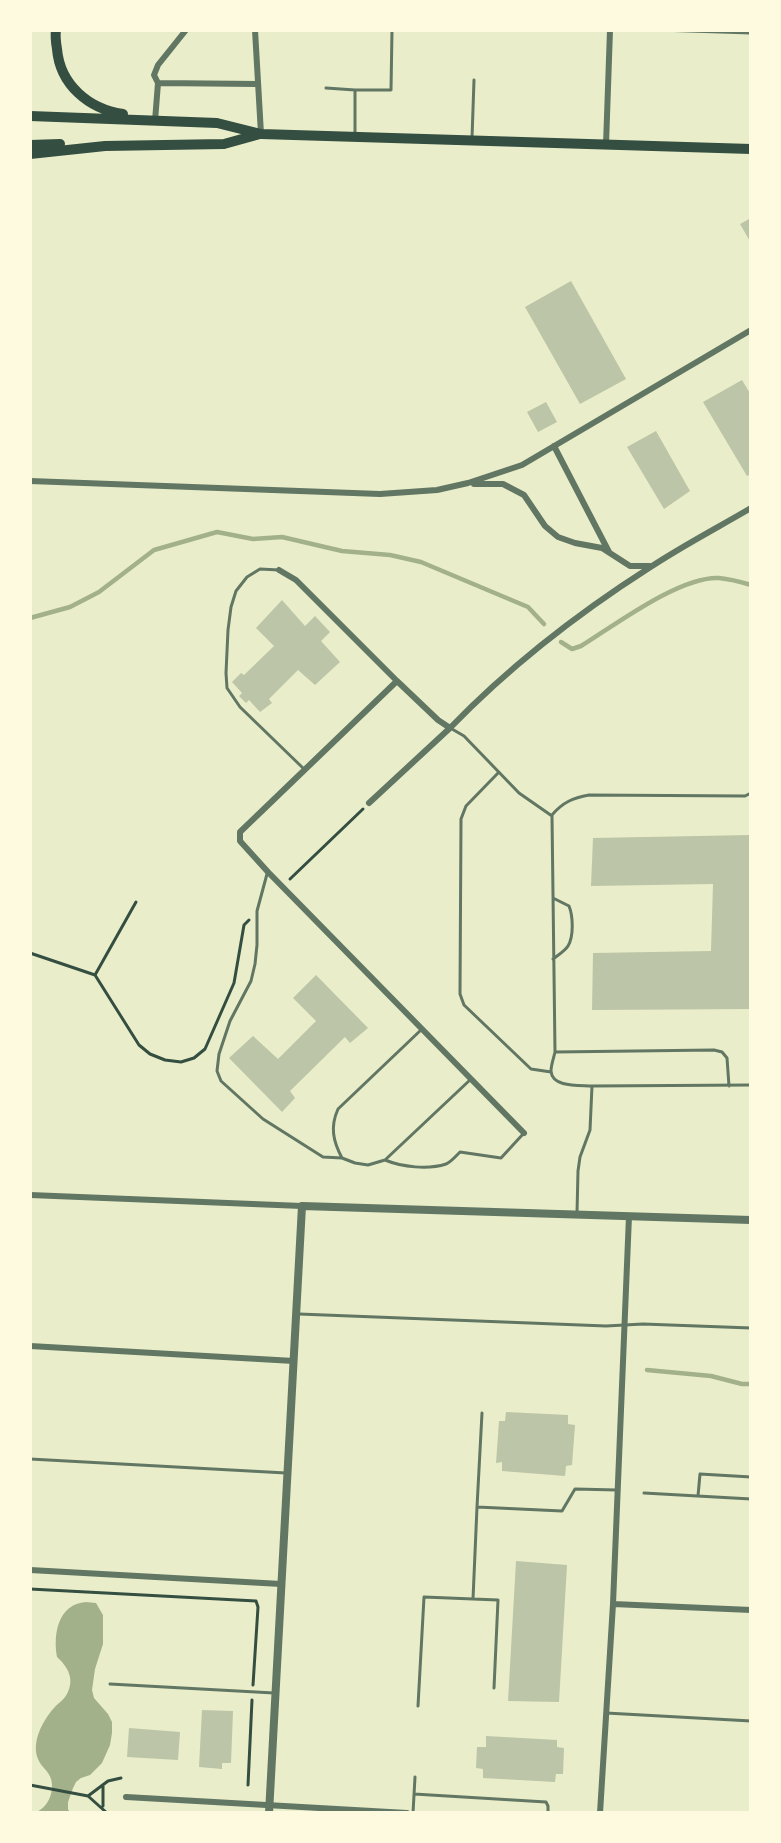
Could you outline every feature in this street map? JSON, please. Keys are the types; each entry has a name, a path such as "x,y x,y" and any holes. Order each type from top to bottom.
{"main road":[{"path":"56,30 57,56 63,76 80,97 108,112 155,122"},
{"path":"30,116 217,123 261,134 751,149"},
{"path":"30,145 224,144 261,134"},
{"path":"30,154 105,146"}],"street":[{"path":"155,122 158,83 154,75 158,65 186,30"},
{"path":"255,30 261,134"},
{"path":"606,145 610,30"},
{"path":"158,83 257,84"},
{"path":"30,480 380,494 437,490 468,483 522,465 751,330"},
{"path":"554,446 609,553"},
{"path":"468,483 503,484 524,495 545,526 558,537 602,548 630,566 651,566"},
{"path":"369,803 508,672 549,638 651,566 751,508"},
{"path":"279,570 296,580 397,681 438,720 450,728"},
{"path":"397,681 240,832 240,841 524,1133"},
{"path":"30,1195 751,1220"},
{"path":"269,1809 302,1206"},
{"path":"600,1813 613,1604 629,1216"},
{"path":"30,1346 294,1361"},
{"path":"30,1570 281,1584"},
{"path":"613,1604 751,1610"},
{"path":"126,1797 269,1809 407,1813"}],"lane":[{"path":"326,88 391,90 392,30"},
{"path":"658,30 751,33"},
{"path":"472,140 474,80"},
{"path":"355,90 355,136"},
{"path":"279,570 260,569 247,577 236,591 228,630 227,688 240,707 304,769"},
{"path":"450,728 464,736 519,793 552,815"},
{"path":"499,772 466,806 461,819 460,994 464,1005 531,1069 551,1072"},
{"path":"751,793 745,796 589,795 577,797 560,805 552,815 555,1052 551,1072 562,1084 592,1086 751,1085"},
{"path":"268,872 257,911 257,945 251,981 230,1021 219,1054 217,1071 221,1081 263,1119 323,1157 342,1158 368,1165 385,1160 471,1079"},
{"path":"553,898 569,906 572,912 572,937 568,947 553,959"},
{"path":"342,1158 332,1133 333,1120 338,1109 422,1029"},
{"path":"555,1052 714,1050 722,1052 727,1058 729,1086"},
{"path":"577,1214 578,1171 580,1157 590,1130 592,1086"},
{"path":"385,1160 399,1165 435,1166 448,1163 460,1152 501,1158 524,1133"},
{"path":"297,1314 606,1326 751,1328"},
{"path":"473,1599 482,1413"},
{"path":"30,1459 288,1473"},
{"path":"698,1496 700,1474 751,1477"},
{"path":"477,1507 562,1511 576,1489 618,1490"},
{"path":"644,1493 751,1499"},
{"path":"418,1706 424,1597 498,1600 494,1688"},
{"path":"110,1684 275,1693"},
{"path":"606,1713 751,1721"},
{"path":"413,1813 415,1778"},
{"path":"414,1794 546,1802 548,1813"}],"path":[{"path":"95,975 136,902"},
{"path":"30,953 95,975 139,1045 150,1054 165,1060 181,1062 194,1058 205,1049 234,983"},
{"path":"30,1589 256,1601 258,1607 248,1785"},
{"path":"88,1796 108,1781 121,1779"},
{"path":"30,1785 88,1796 107,1813"},
{"path":"103,1785 103,1808"}],"shaded area":[{"path":"86,1602 96,1603 103,1615 103,1644 95,1669 92,1690 94,1698 112,1722 110,1745 102,1763 90,1775 76,1782 68,1802 70,1813 34,1813 43,1808 52,1790 50,1776 38,1759 37,1739 46,1719 66,1696 70,1683 67,1669 57,1657 57,1630 63,1614 69,1608"}],"building":[{"path":"751,218 751,243 740,224"},
{"path":"571,281 626,379 580,404 525,307"},
{"path":"742,380 751,395 751,474 747,476 703,402"},
{"path":"546,402 557,422 538,432 527,412"},
{"path":"656,431 690,491 664,509 627,447"},
{"path":"282,600 305,626 315,616 330,632 321,641 340,662 315,685 298,670 269,699 272,703 260,712 249,700 246,703 239,696 242,693 232,682 241,673 244,675 274,646 256,628"},
{"path":"751,835 751,1009 592,1010 593,953 711,951 713,884 591,886 593,838"},
{"path":"316,975 368,1028 350,1043 345,1037 290,1091 295,1098 282,1112 229,1058 253,1036 278,1059 316,1021 293,998"},
{"path":"506,1412 568,1415 568,1424 575,1425 572,1465 566,1466 565,1476 502,1471 502,1462 496,1463 499,1421 505,1421"},
{"path":"516,1561 567,1565 559,1702 508,1701"},
{"path":"202,1710 233,1711 231,1763 222,1763 222,1769 199,1767"},
{"path":"129,1728 180,1732 178,1760 127,1757"},
{"path":"486,1736 557,1740 557,1747 564,1748 563,1774 556,1774 555,1782 483,1778 483,1769 476,1768 477,1747 486,1747"}],"waterway":[{"path":"30,618 70,607 99,592 154,550 217,532 253,539 282,537 342,551 390,555 421,562 528,607 544,624"},
{"path":"561,642 572,649 581,646 648,603 703,579 719,578 751,585"},
{"path":"647,1370 711,1376 751,1384"}]}
